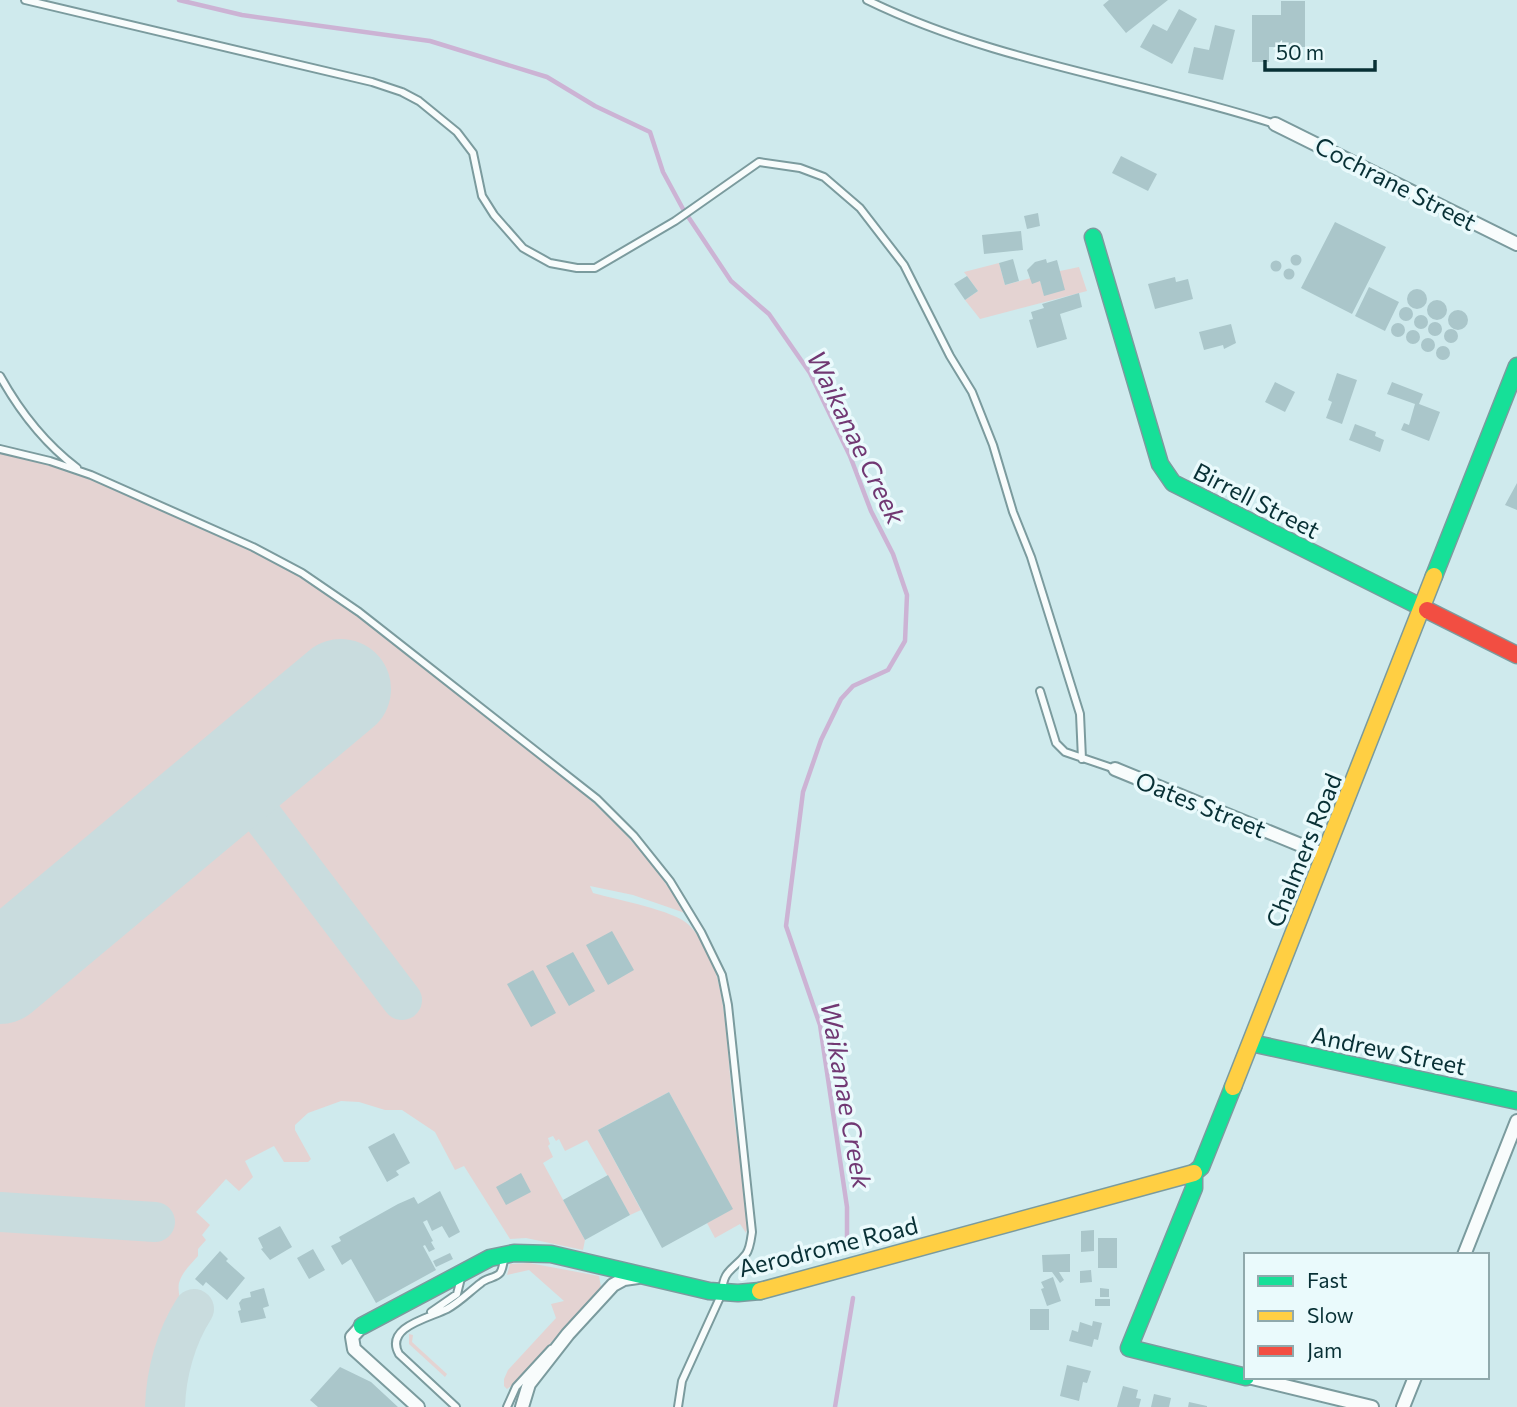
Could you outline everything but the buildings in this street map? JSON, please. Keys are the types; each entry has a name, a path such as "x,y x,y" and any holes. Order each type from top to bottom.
{"street":[{"name":"Cochrane Street","path":"1275,124 1517,244"},
{"name":"Birrell Street","path":"1093,237 1165,474 1180,487 1517,655"},
{"name":"Chalmers Road","path":"1244,1376 1129,1348 1194,1188 1194,1173 1201,1167 1251,1043 1517,366"},
{"name":"Oates Street","path":"1115,769 1325,855"},
{"name":"Andrew Street","path":"1251,1043 1517,1101"},
{"path":"1465,1253 1517,1121"},
{"name":"Aerodrome Road","path":"362,1326 467,1269 490,1258 514,1253 551,1254 722,1293 747,1293 777,1288 1037,1214 1194,1173"},
{"path":"522,1407 529,1384 568,1334 618,1281 639,1277 659,1280"},
{"path":"362,1326 352,1337 354,1349 418,1407"},
{"path":"1255,1379 1372,1407"},
{"path":"1403,1407 1414,1379"}],"lane":[{"path":"24,0 372,82 402,92 419,101 457,132 473,153 482,197 494,215 523,248 551,263 595,268 676,221 759,162 800,168 824,177 860,208 904,265 950,356 972,392 1031,556 1080,714 1082,759"},
{"path":"867,0 896,14 1031,61 1214,104 1275,124"},
{"path":"0,376 42,437 81,471"},
{"path":"0,449 81,471 253,547 302,573 359,612 597,799 634,836 670,881 701,932 722,975 728,1005 752,1231 748,1252 723,1279 722,1293 682,1381 678,1407"},
{"path":"1040,691 1056,743 1065,752 1115,769"},
{"path":"427,1315 445,1310 468,1296 483,1281 498,1275 505,1257 514,1253"},
{"path":"456,1407 399,1354 395,1347 400,1332 458,1292 462,1275 467,1269"},
{"path":"507,1407 516,1387 544,1354 568,1334"}],"shaded area":[{"path":"999,263 1005,285 1031,278 1040,281 1044,295 1060,271 1079,267 1087,291 980,319 965,300 978,291 964,272"},
{"path":"0,451 90,478 243,547 300,576 359,617 579,790 623,832 650,862 685,913 633,895 590,886 593,893 658,910 682,920 694,930 709,957 717,977 724,1012 734,1116 748,1209 746,1233 740,1224 715,1238 707,1223 732,1209 669,1092 598,1130 641,1210 630,1215 587,1140 565,1151 559,1139 556,1141 553,1136 548,1138 553,1157 543,1163 585,1240 583,1250 526,1238 510,1239 464,1166 455,1170 435,1132 402,1110 385,1110 359,1102 341,1101 308,1113 295,1125 295,1130 311,1159 308,1162 284,1162 274,1146 245,1161 253,1177 239,1191 226,1179 196,1212 210,1225 202,1235 206,1240 198,1249 198,1256 184,1272 179,1283 181,1310 164,1370 161,1407 0,1407"},
{"path":"529,1263 599,1276 601,1287 507,1389 504,1379 508,1370 556,1318 551,1304 564,1301 529,1270 507,1275 510,1264"},
{"path":"409,1334 413,1335 412,1342 447,1374 445,1377 409,1344"}],"waterway":[{"name":"Waikanae Creek","path":"179,0 242,15 430,41 547,77 595,106 650,132 663,172 683,209 731,281 769,314 810,373 893,554 907,595 905,641 888,670 853,686 841,699 821,740 803,792 786,926 820,1025 847,1207 847,1247"},
{"name":"Waikanae Creek","path":"835,1407 853,1298"}],"taxiway":[{"path":"234,779 402,1000"},
{"path":"0,1212 155,1222"},
{"path":"165,1407 173,1356 194,1309"}],"runway":[{"path":"0,974 341,689"}],"traffic: fast":[{"path":"1093,237 1160,464 1173,483 1427,610"},
{"path":"1434,576 1517,366"},
{"path":"1251,1043 1517,1101"},
{"path":"1233,1087 1201,1167 1194,1173 1194,1188 1129,1348 1244,1377"},
{"path":"362,1326 490,1258 514,1253 551,1254 709,1291 760,1291"}],"traffic: slow":[{"path":"1233,1087 1434,576"},
{"path":"760,1291 1194,1173"}],"traffic: jam":[{"path":"1427,610 1517,655"}]}
